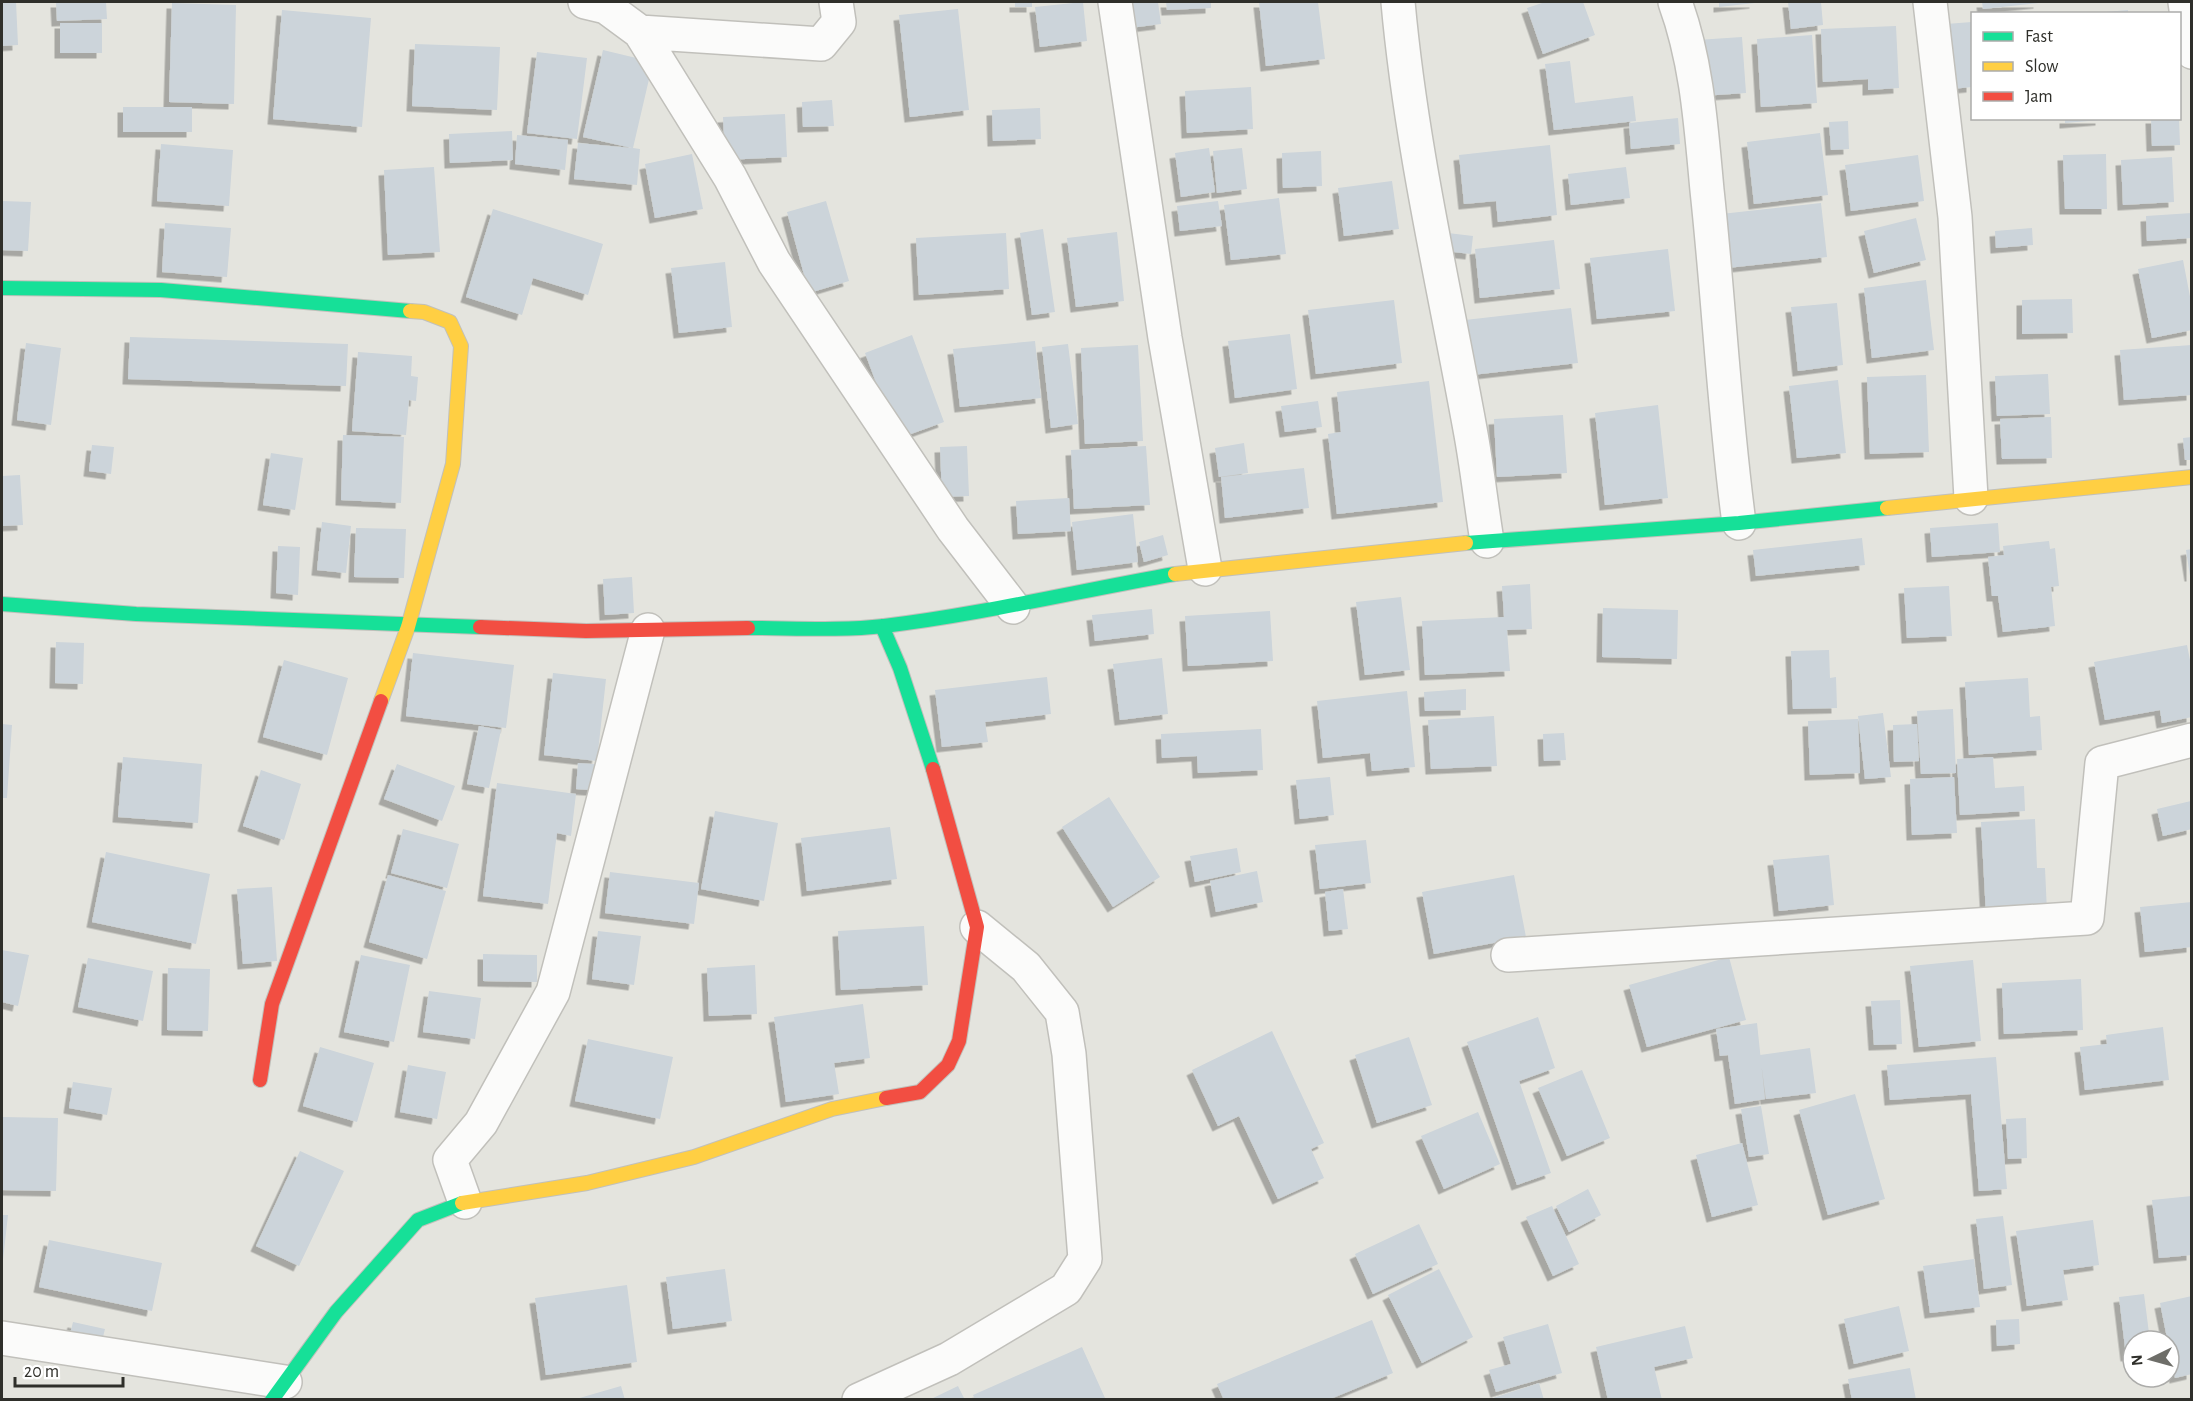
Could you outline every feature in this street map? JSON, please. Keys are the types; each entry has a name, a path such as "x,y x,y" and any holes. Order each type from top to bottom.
{"street":[{"path":"585,2 606,7 640,32 730,177 774,262 953,529 1013,607"},
{"path":"640,32 821,44 839,22 836,2"},
{"path":"1115,2 1167,350 1205,569"},
{"path":"1398,2 1403,57 1430,228 1471,430 1486,542"},
{"path":"1675,2 1696,76 1714,255 1728,445 1738,523"},
{"path":"1930,2 1955,217 1971,498"},
{"path":"2185,2 2192,52"},
{"path":"2,288 78,286 246,293 424,312 450,322 461,346 453,464 408,627 272,1004 260,1080"},
{"path":"2,604 136,614 408,627 648,630 882,626 1013,607 1088,589 1205,569 1336,559 1486,542 1738,523 2192,477"},
{"path":"2,1338 279,1391 336,1312 418,1220 465,1202 588,1182 694,1157 832,1109 920,1092 948,1065 959,1041 977,927 933,768 900,668 882,626"},
{"path":"465,1202 450,1160 481,1123 553,992 648,630"},
{"path":"1508,956 2087,918 2102,763 2192,740"},
{"path":"859,1400 949,1359 1066,1289 1085,1259 1069,1054 1062,1012 1026,967 977,927"}],"building":[{"path":"2,2 16,2 18,45 2,46"},
{"path":"56,2 106,2 107,19 57,21"},
{"path":"1015,2 1032,2 1032,7 1015,7"},
{"path":"1083,2 1087,41 1040,47 1035,7"},
{"path":"1127,2 1158,2 1161,24 1130,28"},
{"path":"1166,2 1211,2 1211,8 1167,10"},
{"path":"1259,2 1318,2 1325,59 1266,66"},
{"path":"1545,2 1583,2 1595,35 1543,54 1527,8"},
{"path":"1719,2 1755,2 1755,3 1719,7"},
{"path":"1788,2 1821,2 1823,25 1791,29"},
{"path":"1982,2 2039,2 2039,3 1983,9"},
{"path":"172,3 236,5 234,104 169,102"},
{"path":"958,9 969,110 910,117 899,15"},
{"path":"282,10 371,18 362,127 273,119"},
{"path":"1971,22 1971,87 1951,89 1946,24"},
{"path":"60,23 102,23 102,53 60,53"},
{"path":"1896,26 1899,88 1868,90 1868,79 1823,82 1821,29"},
{"path":"1812,35 1817,103 1761,107 1757,39"},
{"path":"1742,37 1746,93 1702,96 1697,40"},
{"path":"415,44 500,47 497,110 412,106"},
{"path":"603,50 653,62 633,148 640,149 637,185 574,179 578,143 632,148 583,137"},
{"path":"537,52 587,58 577,139 527,133"},
{"path":"1570,61 1575,103 1633,96 1636,121 1554,130 1545,64"},
{"path":"1251,87 1253,129 1187,133 1185,91"},
{"path":"832,100 834,126 803,127 802,102"},
{"path":"123,107 192,107 192,132 123,132"},
{"path":"1040,108 1041,139 993,141 992,110"},
{"path":"785,114 787,157 725,160 723,117"},
{"path":"1678,118 1680,144 1631,149 1629,123"},
{"path":"2065,120 2101,120 2065,123"},
{"path":"2151,120 2179,120 2180,145 2152,146"},
{"path":"1848,121 1849,149 1831,150 1829,122"},
{"path":"512,131 513,160 450,163 449,134"},
{"path":"1820,133 1828,195 1754,204 1747,142"},
{"path":"517,135 568,140 565,170 515,164"},
{"path":"161,144 233,150 229,206 157,201"},
{"path":"1550,145 1557,215 1498,222 1496,201 1464,204 1459,155"},
{"path":"1209,148 1215,192 1181,197 1175,153"},
{"path":"1242,148 1247,189 1217,193 1213,151"},
{"path":"1321,151 1322,186 1283,188 1282,153"},
{"path":"692,154 703,209 655,218 645,164"},
{"path":"2106,154 2107,209 2065,209 2063,155"},
{"path":"1918,155 1924,201 1851,211 1845,165"},
{"path":"2172,157 2174,202 2123,205 2121,160"},
{"path":"434,167 440,252 388,255 384,170"},
{"path":"1626,167 1630,198 1571,205 1568,174"},
{"path":"1392,181 1399,229 1344,236 1338,188"},
{"path":"1279,198 1286,254 1231,260 1224,205"},
{"path":"2,201 31,202 28,251 2,250"},
{"path":"826,201 849,281 809,293 787,212"},
{"path":"1218,201 1222,226 1180,231 1177,206"},
{"path":"1821,203 1827,257 1718,269 1712,215"},
{"path":"493,209 603,244 588,295 533,278 522,315 466,297"},
{"path":"2192,213 2192,238 2147,241 2146,216"},
{"path":"1916,218 1926,260 1874,273 1864,231"},
{"path":"165,223 231,228 227,277 162,272"},
{"path":"2032,228 2033,245 1996,248 1995,231"},
{"path":"1043,229 1055,312 1032,315 1020,233"},
{"path":"1117,232 1124,301 1076,307 1067,238"},
{"path":"1006,233 1009,289 919,295 916,238"},
{"path":"1448,233 1473,236 1471,254 1445,251"},
{"path":"1554,240 1560,289 1480,298 1475,249"},
{"path":"1668,249 1675,311 1597,319 1590,258"},
{"path":"2183,260 2192,307 2192,330 2152,338 2138,269"},
{"path":"725,262 732,327 679,333 671,268"},
{"path":"1926,280 1934,350 1872,358 1864,288"},
{"path":"2072,299 2073,333 2022,334 2022,300"},
{"path":"1394,300 1402,363 1316,374 1308,310"},
{"path":"1837,303 1843,365 1798,371 1791,307"},
{"path":"1571,308 1578,363 1472,375 1465,320"},
{"path":"1290,334 1297,389 1235,398 1228,341"},
{"path":"912,335 944,422 897,439 865,353"},
{"path":"130,337 348,344 346,386 128,379"},
{"path":"1035,341 1041,398 960,407 953,349"},
{"path":"26,343 61,348 51,425 17,420"},
{"path":"1068,344 1078,424 1051,428 1042,347"},
{"path":"1138,345 1143,441 1085,444 1081,348"},
{"path":"2192,345 2192,395 2124,400 2120,350"},
{"path":"358,352 412,356 411,376 418,377 416,401 409,400 406,435 352,431"},
{"path":"2048,374 2050,414 1997,416 1995,376"},
{"path":"1926,375 1929,452 1870,454 1867,377"},
{"path":"1838,380 1846,453 1797,458 1789,386"},
{"path":"1429,381 1443,502 1337,514 1328,434 1341,432 1337,392"},
{"path":"1318,401 1322,427 1285,432 1281,406"},
{"path":"1658,405 1668,498 1605,505 1595,413"},
{"path":"1563,415 1567,473 1497,477 1494,419"},
{"path":"2051,417 2052,458 2002,459 2000,419"},
{"path":"343,435 404,437 401,503 341,500"},
{"path":"2192,437 2192,460 2185,460 2183,438"},
{"path":"1244,443 1248,473 1219,477 1215,448"},
{"path":"92,445 114,447 111,474 89,471"},
{"path":"967,446 969,496 942,497 940,447"},
{"path":"1146,446 1150,505 1074,509 1071,450"},
{"path":"271,453 303,458 295,510 263,505"},
{"path":"1304,468 1309,508 1225,518 1221,477"},
{"path":"20,475 23,525 2,526 2,476"},
{"path":"1069,498 1071,531 1018,534 1016,501"},
{"path":"1133,514 1138,562 1077,570 1072,522"},
{"path":"322,522 351,526 346,573 317,570"},
{"path":"1998,523 2000,552 1932,557 1930,528"},
{"path":"356,528 406,529 404,578 354,577"},
{"path":"1163,535 1168,555 1144,562 1139,542"},
{"path":"1862,538 1865,565 1756,576 1753,550"},
{"path":"2049,541 2050,549 2055,548 2059,586 2051,587 2055,626 2003,632 1998,596 1992,596 1988,557 2004,555 2003,546"},
{"path":"278,546 300,547 298,595 276,593"},
{"path":"2192,549 2192,576 2190,576 2186,550"},
{"path":"632,577 634,613 605,615 603,579"},
{"path":"1530,584 1532,629 1507,630 1510,671 1425,675 1422,621 1504,617 1502,586"},
{"path":"1949,586 1952,636 1907,638 1904,588"},
{"path":"1401,597 1410,670 1365,675 1356,602"},
{"path":"1603,608 1678,610 1677,659 1602,657"},
{"path":"1152,609 1154,634 1095,641 1092,615"},
{"path":"1270,611 1273,661 1188,666 1185,616"},
{"path":"56,642 84,643 83,684 55,683"},
{"path":"2187,645 2192,670 2192,717 2162,723 2160,710 2105,720 2094,662"},
{"path":"1829,650 1830,678 1836,677 1837,708 1793,709 1791,651"},
{"path":"413,653 514,665 506,728 406,716"},
{"path":"1162,658 1168,714 1120,720 1113,664"},
{"path":"284,660 348,678 327,755 263,737"},
{"path":"553,673 606,679 597,761 544,755"},
{"path":"1047,677 1051,714 985,722 988,742 942,747 935,690"},
{"path":"2028,678 2030,717 2040,716 2042,750 1969,755 1965,682"},
{"path":"1466,689 1466,710 1425,711 1424,692"},
{"path":"1407,691 1415,767 1372,771 1370,753 1323,758 1317,701"},
{"path":"1953,709 1956,773 1921,774 1917,711"},
{"path":"1883,713 1891,777 1865,779 1858,716"},
{"path":"1494,716 1497,766 1431,769 1428,720"},
{"path":"1858,719 1860,773 1810,775 1808,721"},
{"path":"2,724 12,725 7,798 2,798"},
{"path":"1917,724 1919,761 1894,762 1893,725"},
{"path":"479,726 501,730 489,788 467,784"},
{"path":"1261,729 1263,770 1198,773 1197,756 1162,758 1161,734"},
{"path":"1564,733 1566,760 1544,761 1543,734"},
{"path":"123,757 202,764 198,823 118,817"},
{"path":"1993,757 1995,788 2024,786 2025,811 1960,815 1957,759"},
{"path":"578,763 606,765 604,791 576,789"},
{"path":"397,764 455,786 442,821 384,799"},
{"path":"261,770 301,784 284,840 243,826"},
{"path":"1330,777 1334,815 1300,819 1296,780"},
{"path":"1954,777 1957,833 1912,835 1910,779"},
{"path":"497,783 576,794 571,836 557,833 548,904 483,896"},
{"path":"1109,797 1160,877 1113,907 1062,827"},
{"path":"2191,801 2192,829 2163,836 2157,809"},
{"path":"715,811 778,823 764,901 701,889"},
{"path":"2035,819 2037,868 2045,868 2047,912 1986,915 1981,822"},
{"path":"890,827 897,879 807,891 801,838"},
{"path":"403,829 459,844 447,888 391,873"},
{"path":"1366,840 1371,883 1320,889 1315,845"},
{"path":"1237,848 1241,872 1195,882 1190,856"},
{"path":"106,852 210,874 196,944 92,922"},
{"path":"1829,855 1834,905 1779,911 1773,860"},
{"path":"1257,871 1263,902 1216,912 1210,881"},
{"path":"610,872 699,883 694,924 605,913"},
{"path":"388,875 446,891 427,959 369,942"},
{"path":"1514,875 1526,937 1434,954 1422,892"},
{"path":"272,887 277,961 243,964 237,889"},
{"path":"1343,889 1348,929 1329,931 1325,892"},
{"path":"2192,902 2192,947 2145,952 2140,907"},
{"path":"924,926 928,985 841,990 838,931"},
{"path":"598,931 641,936 634,985 592,979"},
{"path":"2,950 29,955 18,1006 2,1002"},
{"path":"483,954 537,955 537,982 483,981"},
{"path":"361,955 410,965 394,1042 344,1032"},
{"path":"1729,957 1746,1020 1647,1047 1629,985"},
{"path":"88,958 153,971 143,1021 78,1007"},
{"path":"1973,960 1981,1041 1919,1047 1910,966"},
{"path":"755,965 757,1014 709,1016 707,968"},
{"path":"168,968 210,969 208,1031 167,1030"},
{"path":"2081,979 2083,1030 2004,1034 2002,983"},
{"path":"429,991 481,998 475,1039 423,1032"},
{"path":"1900,1000 1902,1044 1874,1045 1871,1001"},
{"path":"863,1004 870,1058 834,1063 839,1094 786,1102 774,1017"},
{"path":"1538,1017 1555,1068 1519,1081 1551,1173 1517,1185 1467,1042"},
{"path":"1757,1023 1765,1099 1735,1104 1728,1055 1720,1056 1716,1029"},
{"path":"2163,1027 2169,1080 2085,1090 2080,1047 2107,1044 2106,1035"},
{"path":"1272,1031 1324,1143 1311,1149 1324,1178 1278,1199 1239,1116 1218,1126 1192,1070"},
{"path":"1409,1037 1432,1105 1377,1123 1355,1055"},
{"path":"588,1039 673,1057 660,1119 575,1101"},
{"path":"320,1047 374,1063 357,1122 303,1106"},
{"path":"1810,1048 1816,1093 1766,1099 1760,1055"},
{"path":"1996,1057 2007,1189 1979,1191 1971,1094 1890,1100 1887,1065"},
{"path":"408,1065 446,1072 437,1119 400,1112"},
{"path":"1582,1070 1610,1138 1567,1156 1538,1088"},
{"path":"73,1082 112,1088 107,1115 69,1108"},
{"path":"1855,1094 1885,1199 1828,1215 1799,1110"},
{"path":"1761,1106 1769,1154 1749,1157 1741,1109"},
{"path":"1478,1112 1500,1164 1444,1189 1421,1136"},
{"path":"2,1117 58,1118 56,1191 2,1190"},
{"path":"2026,1118 2027,1158 2008,1159 2006,1119"},
{"path":"1742,1143 1758,1205 1712,1217 1696,1155"},
{"path":"300,1151 344,1171 299,1266 256,1246"},
{"path":"1588,1189 1601,1215 1569,1232 1556,1206"},
{"path":"2192,1196 2192,1255 2159,1258 2152,1200"},
{"path":"1552,1206 1579,1264 1553,1276 1526,1217"},
{"path":"2,1215 8,1215 3,1260 2,1260"},
{"path":"2003,1216 2012,1285 1984,1289 1976,1219"},
{"path":"2093,1220 2099,1265 2063,1270 2068,1300 2027,1306 2016,1231"},
{"path":"1419,1224 1438,1264 1373,1294 1355,1254"},
{"path":"49,1240 162,1263 152,1311 39,1287"},
{"path":"1974,1259 1980,1307 1930,1313 1923,1266"},
{"path":"725,1269 732,1321 673,1329 666,1277"},
{"path":"1439,1269 1473,1337 1422,1363 1388,1295"},
{"path":"627,1285 637,1362 546,1375 535,1298"},
{"path":"2144,1294 2148,1329 2123,1329 2119,1297"},
{"path":"2192,1296 2192,1374 2181,1377 2181,1329 2165,1329 2160,1303"},
{"path":"1899,1306 1909,1351 1854,1364 1844,1319"},
{"path":"2019,1319 2020,1344 1997,1346 1996,1320"},
{"path":"1372,1320 1393,1373 1328,1400 1224,1400 1217,1384"},
{"path":"73,1322 105,1329 101,1345 69,1338"},
{"path":"1548,1324 1562,1373 1496,1392 1489,1370 1511,1364 1503,1337"},
{"path":"1685,1326 1693,1358 1654,1367 1662,1400 1608,1400 1596,1347"},
{"path":"1082,1347 1105,1398 975,1400 973,1395"},
{"path":"1910,1368 1916,1400 1852,1400 1848,1379"},
{"path":"1539,1383 1544,1400 1490,1400 1490,1399"},
{"path":"621,1386 625,1400 576,1400 576,1399"},
{"path":"958,1386 965,1400 929,1400"}],"traffic: fast":[{"path":"2,288 161,290 410,311"},
{"path":"1466,543 1739,523 1887,508"},
{"path":"748,628 833,629 884,626 994,609 1175,574"},
{"path":"2,604 136,614 480,627"},
{"path":"882,626 900,668 933,769"},
{"path":"272,1400 336,1312 418,1220 462,1203"}],"traffic: slow":[{"path":"381,701 408,627 453,464 461,346 450,322 424,312 410,311"},
{"path":"1887,508 2192,477"},
{"path":"1175,574 1466,543"},
{"path":"462,1203 587,1183 694,1157 832,1109 886,1098"}],"traffic: jam":[{"path":"480,627 586,631 748,628"},
{"path":"260,1080 272,1004 381,701"},
{"path":"886,1098 920,1092 948,1065 959,1041 977,927 933,769"}]}
